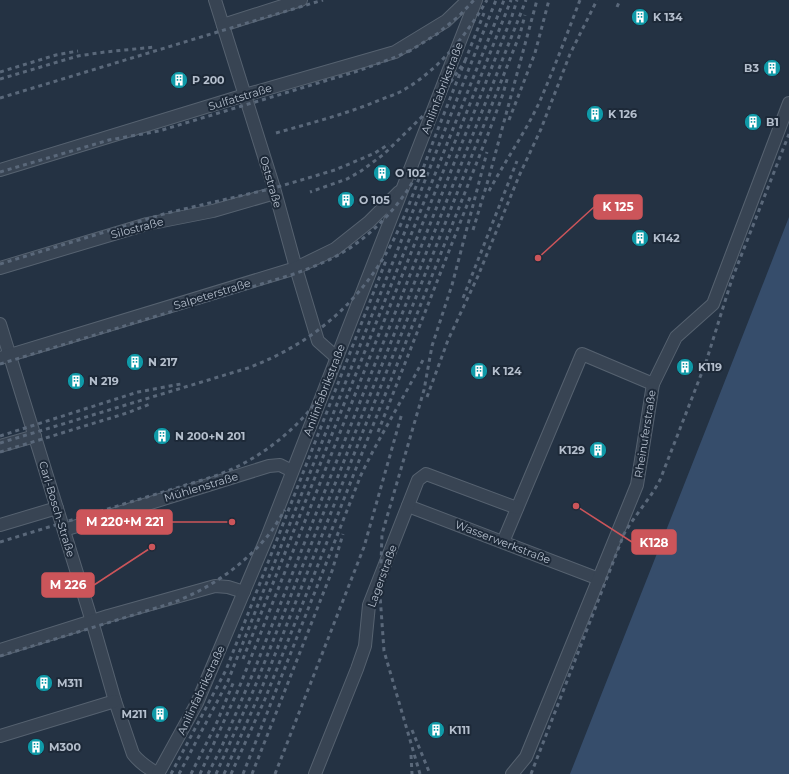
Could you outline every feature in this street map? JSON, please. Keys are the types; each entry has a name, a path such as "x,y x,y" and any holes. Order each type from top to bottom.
{"street":[{"name":"Oststraße","path":"215,0 246,95 318,341 336,357"},
{"path":"223,25 301,0"},
{"name":"Sulfatstraße","path":"0,170 246,95 395,52 446,21 468,0"},
{"name":"Anilinfabrikstraße","path":"158,774 197,703 244,592 476,0"},
{"name":"Rheinuferstraße","path":"512,774 526,757 637,486 653,384 676,337 713,304 789,103"},
{"name":"Salpeterstraße","path":"5,356 296,268 335,249 369,222 403,189"},
{"name":"Silostraße","path":"0,268 146,224 213,211 275,193"},
{"name":"Carl-Bosch-Straße","path":"0,324 5,356 35,436 115,701 133,754 144,766 158,774"},
{"path":"503,542 582,354 653,384"},
{"path":"0,446 35,436"},
{"name":"Mühlenstraße","path":"64,530 269,466 280,465 292,471"},
{"name":"Lagerstraße","path":"316,774 357,669 364,646 369,605 418,480 426,474 517,508"},
{"name":"Wasserwerkstraße","path":"408,506 599,579"},
{"path":"0,525 57,508"},
{"path":"0,650 92,621 215,586 228,587 244,592"},
{"path":"0,736 115,701"}],"water":[{"path":"789,217 789,774 570,774 707,426"}],"railway":[{"path":"0,98 323,0"},
{"path":"408,52 437,34 459,16 474,0"},
{"path":"276,133 354,110 398,93 414,84 450,52 470,27 487,0"},
{"path":"179,774 228,681 496,0"},
{"path":"243,659 504,0"},
{"path":"200,774 239,688 511,0"},
{"path":"208,774 222,746 254,671 517,0"},
{"path":"216,774 254,689 526,0"},
{"path":"473,230 489,177 537,0"},
{"path":"509,120 535,53 549,0"},
{"path":"489,191 528,125 539,103 580,0"},
{"path":"427,397 448,340 478,276 519,176 541,129 570,54 597,0"},
{"path":"617,7 620,0"},
{"path":"465,61 484,13"},
{"path":"224,774 259,695 520,34 525,15"},
{"path":"0,79 78,56 155,47"},
{"path":"0,172 109,140 159,131 358,71 413,49"},
{"path":"0,72 56,55 78,51"},
{"path":"0,443 248,368 293,347 314,333 350,302 366,283 393,241 402,223 465,61 437,102 384,154 361,171 347,179 310,192"},
{"path":"231,774 265,699 490,129 508,76"},
{"path":"531,774 624,534 660,480 706,362 732,279 789,134"},
{"path":"0,264 167,213 274,188 335,170 375,153 389,144"},
{"path":"420,774 384,651 380,595 382,534 424,390 432,346 452,285 487,152"},
{"path":"463,298 517,161"},
{"path":"0,364 291,275 322,263 351,247 382,221 392,211 415,178"},
{"path":"378,432 471,195"},
{"path":"171,774 226,670 387,258"},
{"path":"243,774 361,475 424,358"},
{"path":"0,542 212,477 233,469 270,447 303,418 330,383 341,364"},
{"path":"0,436 138,392 181,384"},
{"path":"0,452 127,413 150,404"},
{"path":"275,774 364,547 402,413"},
{"path":"0,656 183,599 234,569 269,535 285,510"},
{"path":"252,774 332,571 343,534"},
{"path":"191,774 217,722 234,681"},
{"path":"412,730 430,774"},
{"path":"411,755 412,774"}],"place":[{"name":"K 134","path":"640,17"},
{"name":"B3","path":"772,68"},
{"name":"P 200","path":"179,80"},
{"name":"K 126","path":"595,114"},
{"name":"B1","path":"753,122"},
{"name":"O 102","path":"382,173"},
{"name":"O 105","path":"346,200"},
{"name":"K142","path":"640,238"},
{"name":"K 125","path":"538,258"},
{"name":"N 217","path":"135,362"},
{"name":"K119","path":"685,367"},
{"name":"K 124","path":"479,371"},
{"name":"N 219","path":"76,381"},
{"name":"N 200+N 201","path":"162,436"},
{"name":"K129","path":"598,450"},
{"name":"K128","path":"576,506"},
{"name":"M 220+M 221","path":"232,522"},
{"name":"M 226","path":"152,547"},
{"name":"M311","path":"44,683"},
{"name":"M211","path":"160,714"},
{"name":"K111","path":"436,730"},
{"name":"M300","path":"36,747"}]}
